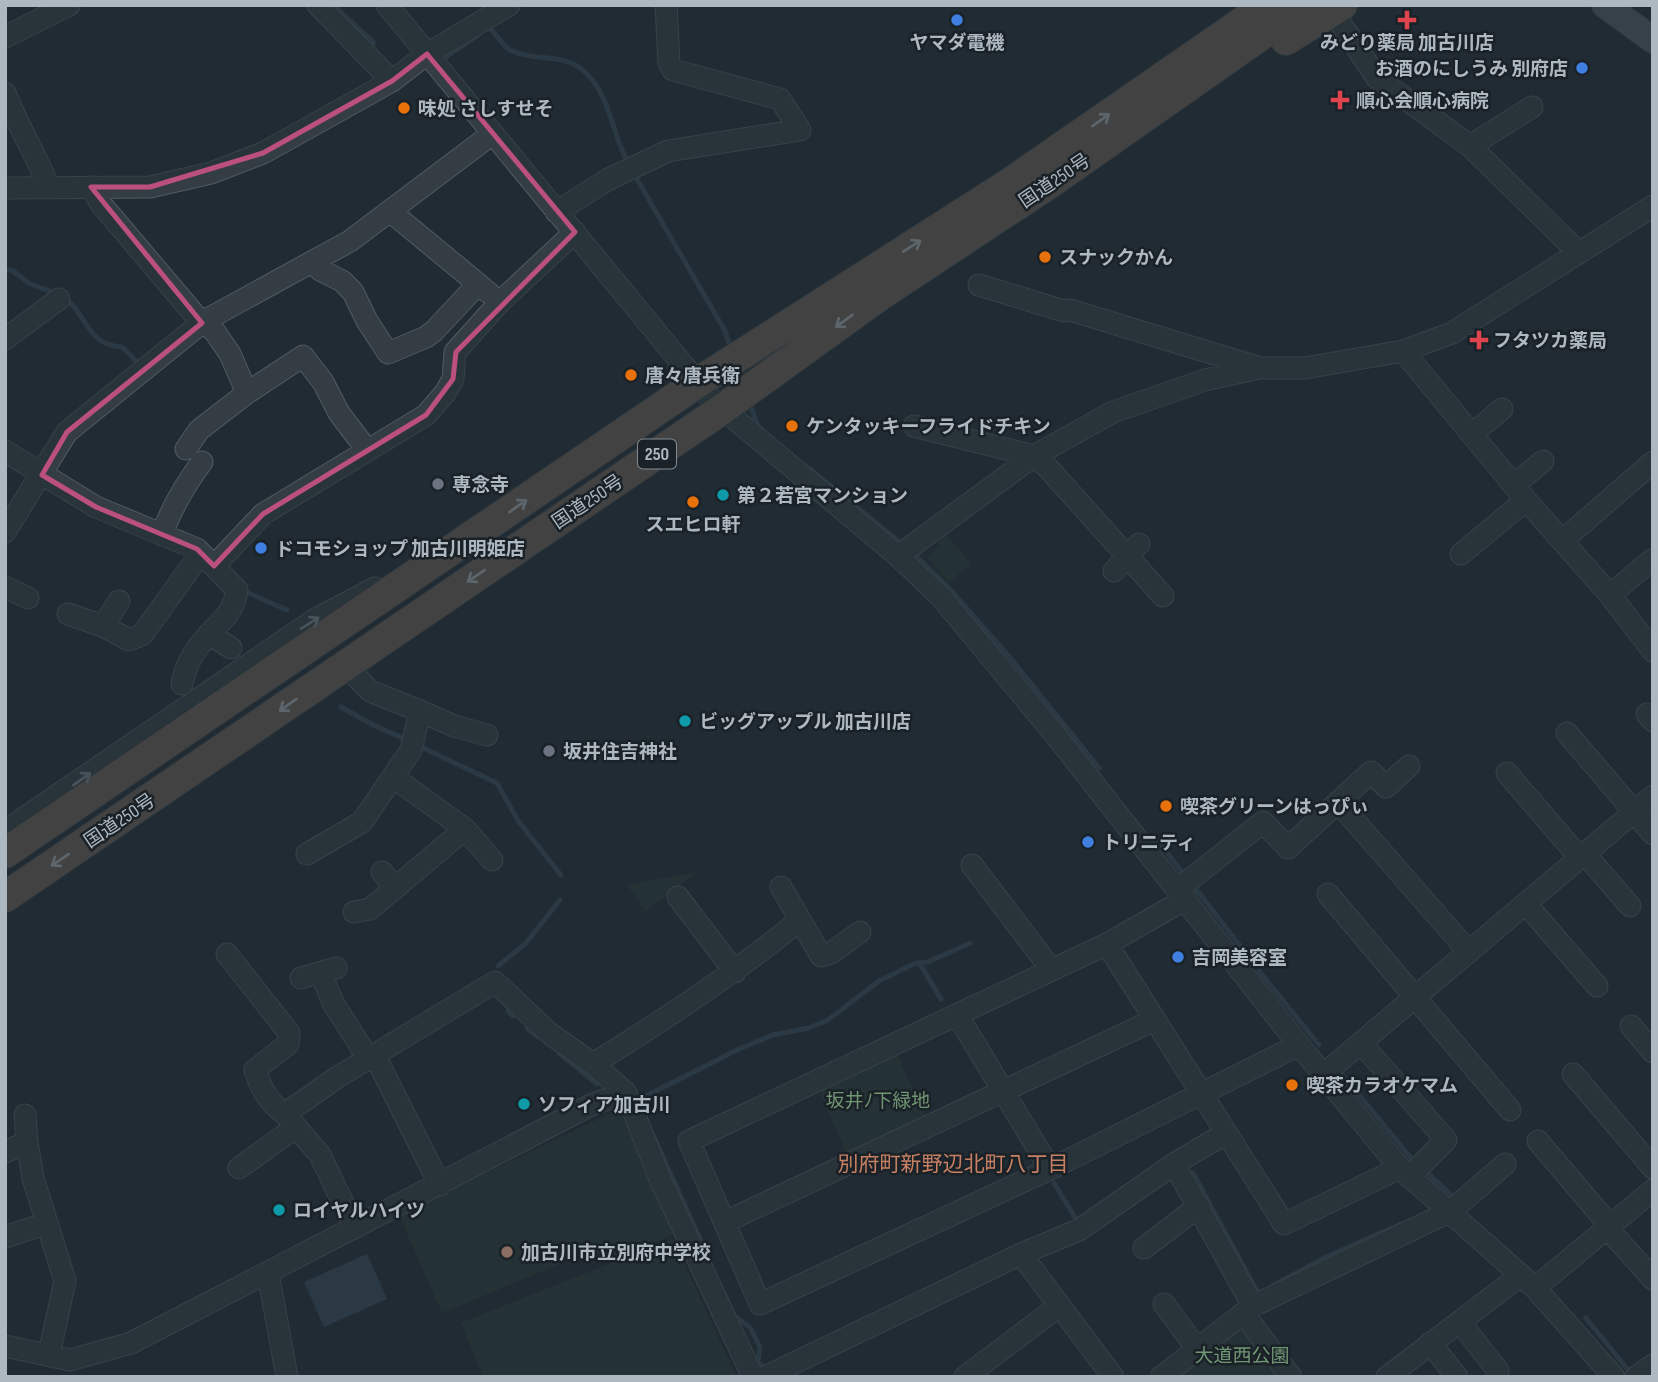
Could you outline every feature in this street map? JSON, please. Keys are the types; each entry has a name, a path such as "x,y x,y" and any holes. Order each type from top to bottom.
{"highway":[{"name":"国道250号","path":"8,843 478,533 697,383 1007,185 1267,5"},
{"name":"国道250号","path":"5,897 721,410 879,296 1064,173 1304,5"},
{"name":"250","path":"879,296 925,278 1261,55 1338,8"}],"main road":[{"path":"1605,5 1653,40"}],"street":[{"path":"5,37 69,5"},
{"path":"318,5 392,81"},
{"path":"387,5 721,410 898,556 948,605 1054,732 1299,1045 1404,1172 1528,1282 1614,1377"},
{"path":"5,188 150,187 211,173 263,153 392,81 427,54 509,5"},
{"path":"556,212 631,168 668,151 800,130 780,99 673,70 668,63 666,5"},
{"path":"1338,8 1377,78 1470,146 1579,253"},
{"path":"5,93 16,123 49,187"},
{"path":"1470,146 1532,107"},
{"path":"5,532 67,432 204,321 350,241 492,134"},
{"path":"91,187 101,204 195,315 215,332 230,354 247,393"},
{"path":"898,556 1034,456 1113,412 1205,380 1259,368 1305,368 1403,351 1452,332 1653,206"},
{"path":"391,212 500,302"},
{"path":"68,614 103,626 129,640 142,635 207,560 262,514 426,415 453,379 456,352 500,302 575,232"},
{"path":"313,262 320,270 342,281 353,292 367,321 388,353 434,331 478,284"},
{"path":"979,285 1259,368"},
{"path":"5,339 59,299"},
{"path":"1403,351 1610,595 1653,651"},
{"path":"162,536 183,489 199,430 247,393 303,356 323,382 339,413 367,450"},
{"path":"1472,434 1502,409"},
{"path":"914,426 1034,456 1047,467 1163,596"},
{"path":"5,452 96,507 197,549 237,590 236,602 230,614 197,646 182,684"},
{"path":"1461,554 1520,492 1543,461"},
{"path":"1562,541 1653,462"},
{"path":"1610,595 1653,559"},
{"path":"5,587 28,598"},
{"path":"103,626 119,601"},
{"path":"209,634 231,648"},
{"path":"345,665 370,691 454,726 487,735"},
{"path":"307,854 344,845 411,750 420,710"},
{"path":"1567,733 1653,834"},
{"path":"1299,1045 1050,1169 760,1304 689,1141 1107,944 1182,894 1263,822 1294,855 1338,802 1371,772 1386,787 1409,766"},
{"path":"1507,773 1630,906"},
{"path":"393,777 465,829 492,860"},
{"path":"1324,1074 1653,796"},
{"path":"1338,802 1469,952"},
{"path":"354,912 370,909 389,880 465,829"},
{"path":"972,865 1051,969"},
{"path":"781,887 821,956 831,953 860,932"},
{"path":"1328,894 1345,928 1415,998 1510,1110"},
{"path":"678,897 734,972"},
{"path":"1526,904 1593,974"},
{"path":"593,1064 658,1012 734,972 800,920"},
{"path":"1107,944 1284,1224 1404,1172 1446,1140 1362,1043"},
{"path":"227,954 289,1033 288,1044 255,1070 259,1082 271,1105 291,1121 320,1155 353,1224"},
{"path":"319,973 334,1003 371,1056 440,1185"},
{"path":"247,1155 371,1056 495,982 549,1033 593,1064 626,1093 661,1181 753,1377"},
{"path":"958,1016 1050,1169"},
{"path":"725,1222 1154,1020"},
{"path":"1631,1026 1653,1052"},
{"path":"1573,1074 1615,1106 1653,1168"},
{"path":"5,1346 70,1360 131,1343 268,1273 353,1224 440,1185 593,1104 626,1093"},
{"path":"25,1115 33,1178 65,1281 49,1354"},
{"path":"765,1377 1021,1254 1079,1230 1174,1164 1226,1133"},
{"path":"5,1152 27,1142"},
{"path":"1540,1152 1653,1279"},
{"path":"1174,1164 1199,1206 1248,1310 1291,1377"},
{"path":"1161,1377 1248,1310 1451,1211 1505,1164"},
{"path":"1387,1377 1460,1322 1528,1282 1609,1227 1653,1190"},
{"path":"1144,1248 1199,1206"},
{"path":"5,1237 47,1223"},
{"path":"1021,1254 1114,1377"},
{"path":"268,1273 287,1377"},
{"path":"1164,1304 1197,1349"},
{"path":"965,1377 1059,1306"},
{"path":"1460,1322 1498,1371"},
{"path":"1430,1343 1457,1377"},
{"path":"1636,1377 1653,1365"}],"highlighted area":[{"path":"427,54 575,232 456,352 453,379 426,415 263,514 214,566 197,549 96,507 42,475 67,432 202,323 91,187 150,187 263,153 392,81"}],"green space":[{"path":"946,535 971,563 949,583 927,557 941,545 938,542"},
{"path":"697,872 646,911 627,885"},
{"name":"坂井ﾉ下緑地","path":"896,1052 925,1117 847,1154 819,1090"},
{"path":"609,1114 621,1116 676,1234 602,1263 596,1249 442,1313 399,1215"},
{"path":"672,1239 737,1377 483,1377 461,1323"},
{"name":"大道西公園","path":"1241,1327 1287,1377 1177,1377"}],"water":[{"path":"367,1254 387,1299 324,1327 304,1282"}],"waterway":[{"path":"331,5 374,43"},
{"path":"487,29 490,28 512,51 559,59 585,72 606,104 629,165"},
{"path":"439,53 444,58 479,35"},
{"path":"634,174 725,331 731,349"},
{"path":"5,269 13,271 30,284 55,293"},
{"path":"64,297 94,335 110,345 122,347 139,364"},
{"path":"749,401 758,427 762,430"},
{"path":"810,469 903,545"},
{"path":"911,551 947,586 1012,660 1099,768"},
{"path":"244,591 287,610"},
{"path":"341,707 405,739"},
{"path":"419,746 497,783 519,822 561,875"},
{"path":"1158,841 1186,877"},
{"path":"1192,884 1248,956"},
{"path":"498,966 526,943 560,900"},
{"path":"638,1100 739,1049 773,1035 809,1028 828,1020 879,981 916,963 928,962 970,943"},
{"path":"920,964 941,999"},
{"path":"1259,971 1319,1045"},
{"path":"508,1011 513,1016"},
{"path":"527,1028 538,1037"},
{"path":"559,1053 597,1084"},
{"path":"1341,1073 1411,1158"},
{"path":"654,1137 705,1250"},
{"path":"1423,1169 1457,1200"},
{"path":"1193,1173 1258,1293 1262,1291"},
{"path":"1054,1183 1076,1219"},
{"path":"1274,1285 1328,1256 1401,1224"},
{"path":"734,1316 750,1327 760,1347 758,1361 760,1365 769,1367"},
{"path":"1586,1318 1629,1371"}],"place":[{"name":"ヤマダ電機","path":"957,20"},
{"name":"みどり薬局 加古川店","path":"1407,20"},
{"name":"お酒のにしうみ 別府店","path":"1582,68"},
{"name":"順心会順心病院","path":"1340,100"},
{"name":"味処 さしすせそ","path":"404,108"},
{"name":"スナックかん","path":"1045,257"},
{"name":"フタツカ薬局","path":"1479,340"},
{"name":"唐々唐兵衛","path":"631,375"},
{"name":"ケンタッキーフライドチキン","path":"792,426"},
{"name":"専念寺","path":"438,484"},
{"name":"第２若宮マンション","path":"723,495"},
{"name":"スエヒロ軒","path":"693,502"},
{"name":"ドコモショップ 加古川明姫店","path":"261,548"},
{"name":"ビッグアップル 加古川店","path":"685,721"},
{"name":"坂井住吉神社","path":"549,751"},
{"name":"喫茶グリーンはっぴぃ","path":"1166,806"},
{"name":"トリニティ","path":"1088,842"},
{"name":"吉岡美容室","path":"1178,957"},
{"name":"喫茶カラオケマム","path":"1292,1085"},
{"name":"ソフィア加古川","path":"524,1104"},
{"name":"ロイヤルハイツ","path":"279,1210"},
{"name":"加古川市立別府中学校","path":"507,1252"}],"district":[{"name":"別府町新野辺北町八丁目","path":"953,1164"}]}
